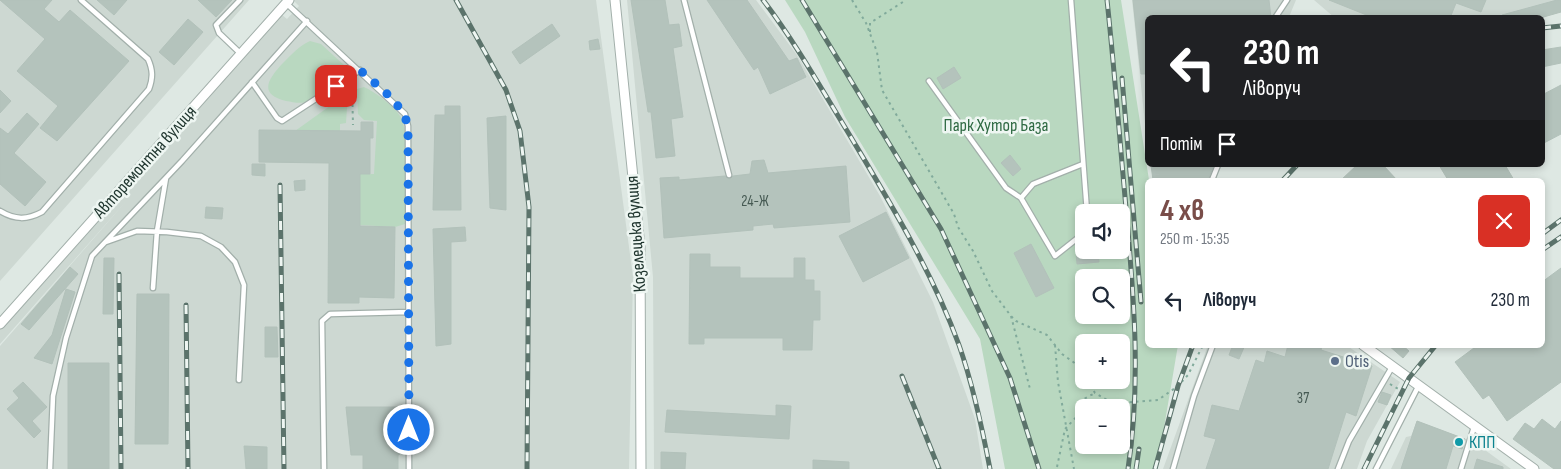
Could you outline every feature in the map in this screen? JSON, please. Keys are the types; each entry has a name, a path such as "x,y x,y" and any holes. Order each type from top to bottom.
{"street":[{"name":"Козелецька вулиця","path":"615,0 640,247 641,469"},
{"name":"Авторемонтна вулиця","path":"0,324 288,2"},
{"path":"1367,348 1534,469"}],"lane":[{"path":"0,211 21,219 32,217 42,212 149,89 152,82 153,74 148,60 81,0"},
{"path":"240,0 216,25 219,33 241,54"},
{"path":"684,0 729,175"},
{"path":"1071,0 1086,204"},
{"path":"1276,15 1287,0"},
{"path":"288,2 405,114 408,126 409,469"},
{"path":"50,469 53,396 66,338 92,256 167,177 307,21"},
{"path":"252,82 277,118 282,121 360,70"},
{"path":"929,81 1006,188 1021,198 1055,256 1075,240"},
{"path":"1021,198 1034,184 1083,164"},
{"path":"154,288 157,231 167,177"},
{"path":"104,242 137,231 157,231 201,236 220,247 235,262 244,285 239,380"},
{"path":"324,469 322,321 325,316 330,314 409,312"},
{"path":"1173,469 1194,396 1212,348"},
{"path":"1338,469 1348,441 1393,366"},
{"path":"1376,469 1419,385"},
{"path":"1461,469 1474,427"}],"path":[{"path":"852,0 866,23 877,52 882,90 954,214 958,227 973,251 992,291 1016,321 1047,335 1062,354 1075,363"},
{"path":"870,34 870,23 906,0"},
{"path":"352,75 353,125"},
{"path":"1011,316 1030,389"},
{"path":"1055,345 1065,429 1074,469"},
{"path":"1093,389 1095,393 1107,400 1121,403 1158,400 1178,386 1188,375 1202,348"},
{"path":"1057,467 1065,429 1080,413 1080,401 1095,393"}],"shaded area":[{"path":"0,0 249,0 0,281"},
{"path":"293,0 596,0 633,277 629,469 0,469 0,346 128,199 0,344 0,321 275,9 287,19 299,6"},
{"path":"627,0 756,0 797,55 880,196 933,302 975,419 983,469 654,469 653,277"},
{"path":"1132,0 1296,0 1290,15 1145,15 1145,124"},
{"path":"1314,0 1561,0 1561,12 1545,17 1545,15 1332,15"},
{"name":"Otis","path":"1207,348 1350,348 1400,382 1367,441 1357,469 1163,469"},
{"path":"1417,421 1474,442 1511,469 1391,469 1406,437 1411,436"}],"green space":[{"name":"Парк Хутор База","path":"785,0 1121,0 1145,154 1145,167 1147,167 1149,178 1145,178 1145,348 1177,348 1157,469 1005,469 980,339 845,117 805,32"},
{"path":"310,41 321,44 345,66 346,71 327,88 306,102 296,103 277,98 271,94 268,85 273,74 293,53"},
{"path":"364,87 394,108 403,124 406,151 405,224 395,227 360,225 360,174 374,174 377,121 364,120 358,114 357,89"},
{"path":"348,93 346,123 340,124 340,131 295,131"}],"building":[{"path":"0,0 52,0 44,9 59,22 70,10 129,61 57,141 40,128 58,106 17,71 45,39"},
{"path":"97,0 127,0 114,15"},
{"path":"198,0 232,0 216,17"},
{"path":"631,0 665,0 669,25 679,24 682,46 673,48 683,117 671,119 675,156 656,158 651,112 648,112"},
{"path":"707,0 747,0 789,61 797,58 806,77 770,94 758,67 754,70"},
{"path":"1133,0 1269,0 1271,15 1145,15 1145,74 1141,74"},
{"path":"1329,0 1486,0 1481,12 1456,3 1451,15 1366,15"},
{"path":"1561,0 1561,12 1545,17 1545,15 1502,15"},
{"path":"188,19 203,32 174,65 159,52"},
{"path":"552,24 560,36 520,64 512,52"},
{"path":"598,39 600,49 590,50 589,41"},
{"path":"1561,47 1561,63 1545,66 1545,50"},
{"path":"954,67 961,78 943,89 937,78"},
{"path":"1561,85 1561,134 1545,142 1545,93"},
{"path":"0,90 11,101 0,113"},
{"path":"445,106 460,106 461,210 433,210 435,115 445,115"},
{"path":"27,113 39,124 14,153 46,182 25,206 0,184 0,128 8,134"},
{"path":"506,116 506,210 490,208 487,118"},
{"path":"361,122 373,122 373,138 370,138 370,174 360,174 360,226 395,227 394,298 359,297 359,303 328,303 329,163 259,162 259,130 361,131"},
{"path":"1010,155 1021,169 1013,176 1001,163"},
{"path":"764,160 768,173 846,166 850,222 774,228 773,224 753,226 753,230 664,238 660,178 679,177 679,180 725,176 730,179 733,176 750,174 752,161"},
{"path":"252,164 265,164 265,176 252,175"},
{"path":"1151,167 1213,167 1209,178 1153,178"},
{"path":"1355,167 1385,167 1395,178 1343,178"},
{"path":"1440,167 1506,167 1513,178 1447,178"},
{"path":"305,180 305,190 295,191 294,181"},
{"path":"206,207 223,208 222,219 205,218"},
{"path":"886,212 909,258 863,282 839,236"},
{"path":"465,227 466,241 451,242 451,344 436,346 433,229"},
{"path":"1031,244 1054,288 1036,297 1014,253"},
{"path":"690,254 710,254 710,267 740,267 740,278 794,278 794,258 805,258 805,280 814,280 814,291 820,291 820,320 813,320 812,350 783,350 783,338 704,338 704,344 689,344"},
{"path":"104,258 114,258 113,314 103,314"},
{"path":"1077,259 1099,259 1099,262 1077,264"},
{"path":"70,267 78,274 29,330 21,324"},
{"path":"1561,268 1561,382 1507,421 1489,395 1483,399 1455,362 1474,348 1545,348 1545,280"},
{"path":"66,289 75,292 52,364 34,358 52,335"},
{"path":"137,294 169,294 168,444 135,444"},
{"path":"265,327 277,327 278,357 265,357"},
{"path":"1232,348 1244,348 1239,359 1229,355"},
{"name":"Otis","path":"1287,348 1321,348 1321,350 1372,366 1356,416 1346,412 1328,469 1206,469 1216,439 1204,436 1212,405 1239,411 1256,360 1264,363 1267,351 1285,357"},
{"path":"1391,348 1406,348 1409,351 1403,358"},
{"path":"68,363 109,363 109,469 68,469"},
{"path":"23,382 47,407 32,421 41,431 34,438 7,409 19,398 13,391"},
{"path":"1382,392 1391,395 1387,405 1378,402"},
{"path":"776,405 791,406 789,439 665,432 667,410 776,416"},
{"path":"346,407 398,407 400,454 398,455 398,469 363,469 363,455 351,455"},
{"path":"1542,419 1555,429 1561,421 1561,469 1554,469 1513,439 1525,423 1534,429"},
{"path":"1417,421 1465,439 1462,449 1453,446 1446,469 1401,469"},
{"path":"244,446 267,447 267,469 246,469"},
{"path":"661,452 686,453 685,469 661,469"},
{"path":"1477,459 1503,467 1503,469 1474,469"},
{"path":"813,460 849,462 849,469 813,469"}],"railway":[{"path":"456,0 506,90 520,131 529,207 527,469"},
{"path":"763,0 818,82 923,263 948,317 969,375 990,469"},
{"path":"802,0 941,229 1010,378 1039,469"},
{"path":"1107,0 1128,231 1135,333 1135,401 1128,469"},
{"path":"1545,28 1561,26"},
{"path":"1122,78 1141,302"},
{"path":"1285,178 1295,167"},
{"path":"280,185 284,469"},
{"path":"1545,232 1561,220"},
{"path":"1545,248 1561,237"},
{"path":"119,274 121,469"},
{"path":"186,305 188,469"},
{"path":"1155,469 1178,386 1192,348"},
{"path":"1364,469 1409,378 1434,348"},
{"path":"902,376 939,469"},
{"path":"1136,469 1139,449"}],"place":[{"name":"Otis","path":"1335,361"},
{"name":"КПП","path":"1459,442"}],"route":[{"path":"336,86 360,70 405,114 408,126 409,430"}]}
